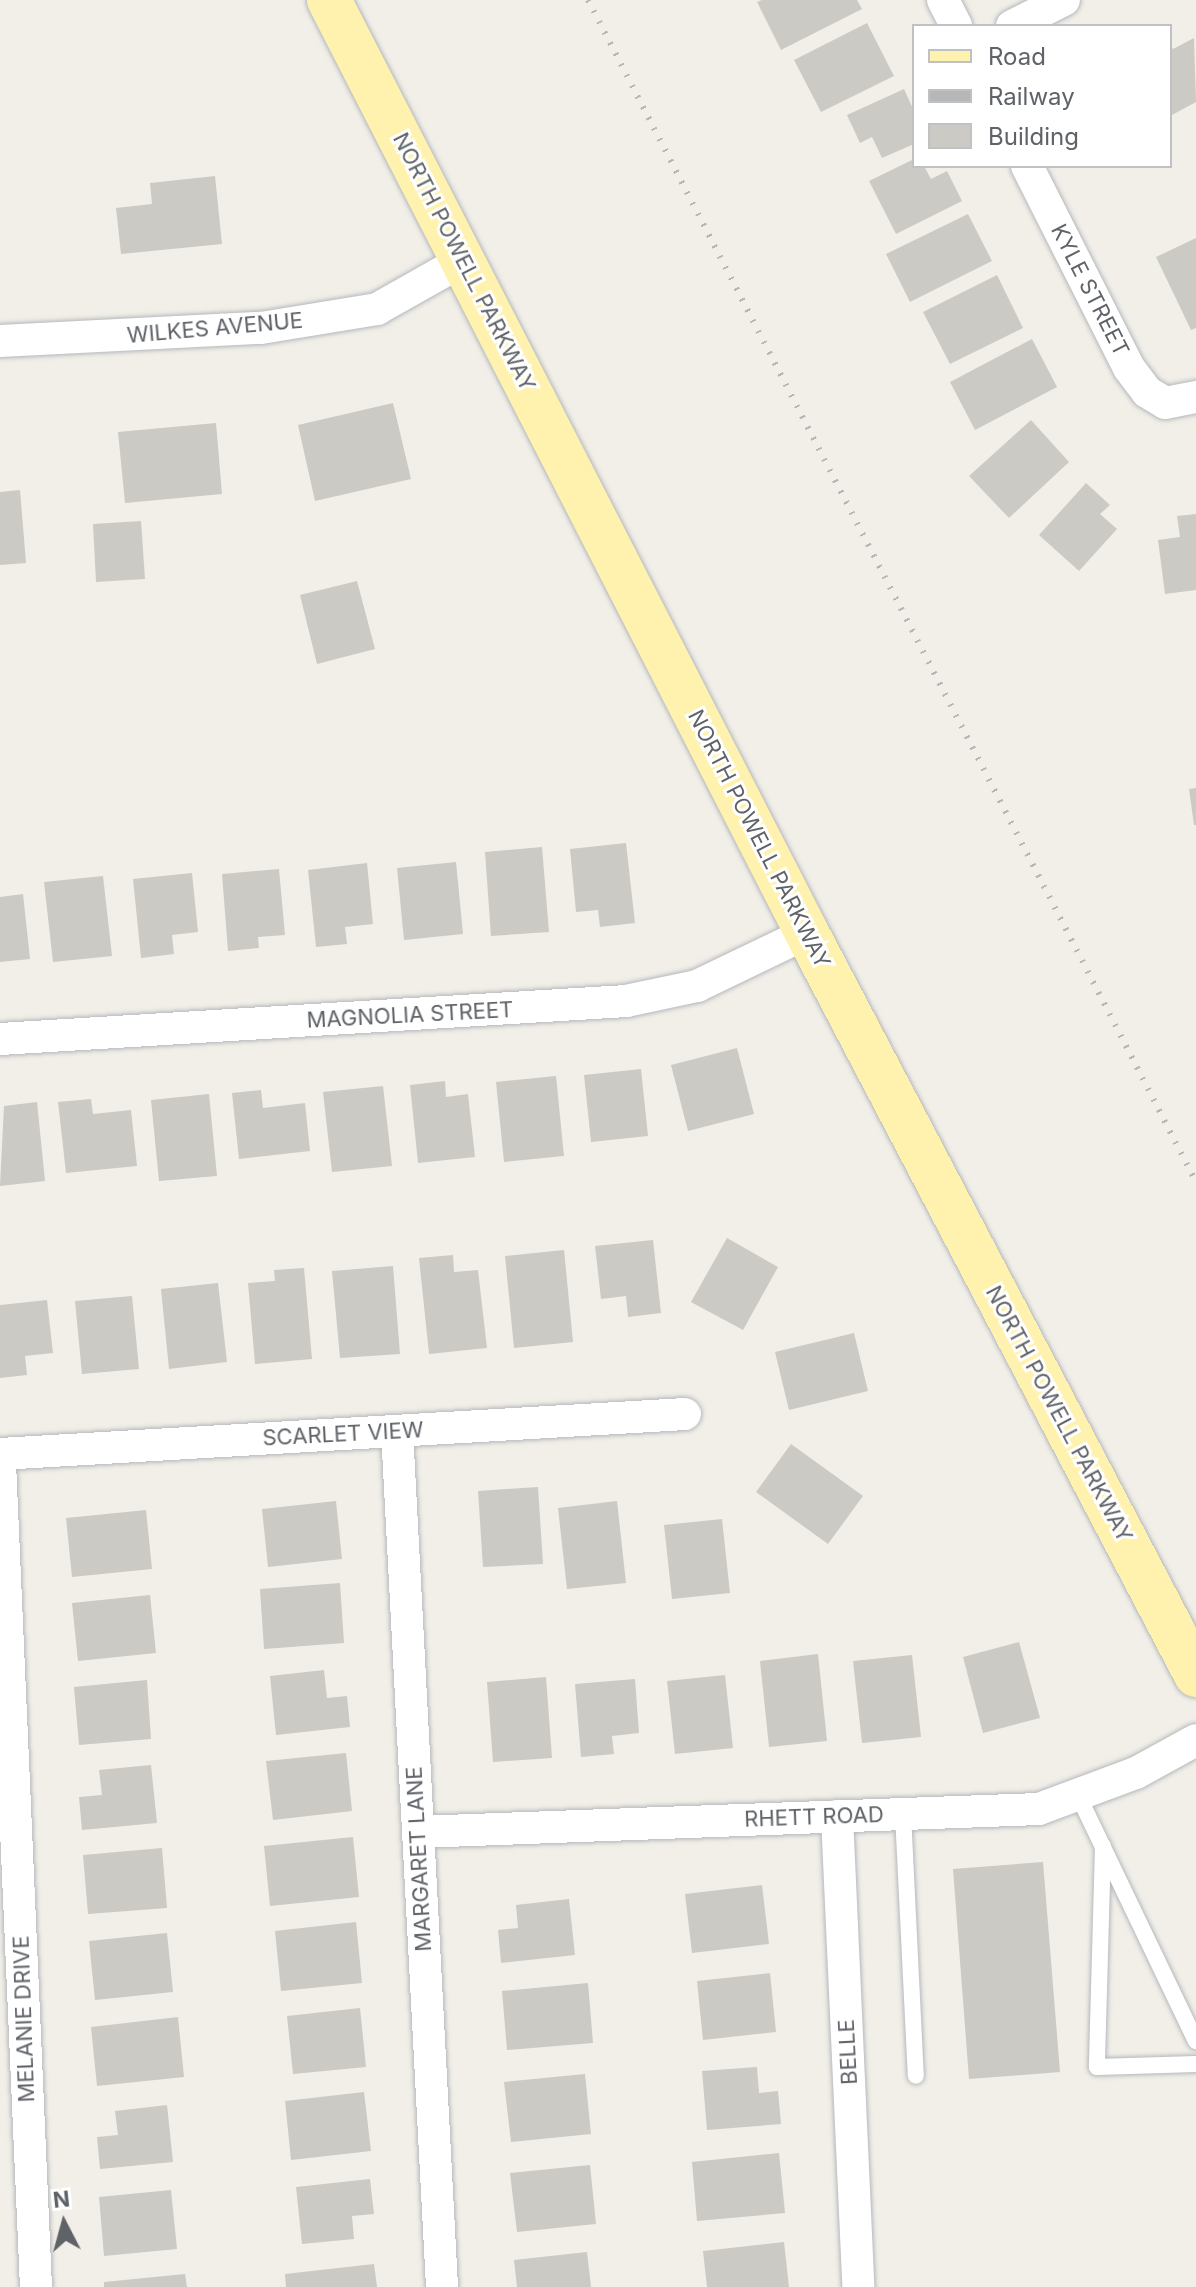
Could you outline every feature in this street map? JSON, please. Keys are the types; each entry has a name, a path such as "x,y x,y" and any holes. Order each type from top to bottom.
{"main road":[{"name":"NORTH POWELL PARKWAY","path":"329,0 807,933 1196,1675"}],"street":[{"path":"943,0 955,24"},
{"path":"1016,24 1064,0"},
{"name":"KYLE STREET","path":"1028,168 1129,368 1147,392 1181,400"},
{"name":"WILKES AVENUE","path":"0,341 261,328 363,312 377,309 464,260"},
{"name":"MAGNOLIA STREET","path":"0,1039 626,1001 697,986 807,933"},
{"name":"SCARLET VIEW","path":"0,1454 685,1414"},
{"name":"MARGARET LANE","path":"397,1431 442,2287"},
{"name":"MELANIE DRIVE","path":"0,1463 36,2287"},
{"name":"RHETT ROAD","path":"418,1832 1039,1809 1136,1773 1196,1740"},
{"name":"BELLE","path":"837,1816 858,2287"}],"lane":[{"path":"1078,1795 1196,2041"},
{"path":"903,1814 916,2076"},
{"path":"1103,1846 1097,2067 1196,2064"}],"building":[{"path":"857,0 862,9 781,50 757,2"},
{"path":"867,23 894,76 821,112 794,60"},
{"path":"1194,38 1196,102 1172,115 1172,48"},
{"path":"904,89 912,107 912,145 882,158 872,137 860,143 847,115"},
{"path":"912,160 912,168 925,168 931,179 947,171 962,201 896,234 869,181"},
{"path":"215,176 222,244 121,254 116,208 152,204 150,183"},
{"path":"968,214 992,261 910,302 886,254"},
{"path":"1196,238 1196,328 1191,330 1156,257"},
{"path":"997,275 1023,328 950,364 923,312"},
{"path":"1032,339 1057,387 975,430 950,382"},
{"path":"393,403 411,479 315,501 298,425"},
{"path":"1031,420 1069,462 1009,518 969,476"},
{"path":"216,423 222,494 125,503 118,432"},
{"path":"1086,483 1110,505 1100,514 1117,529 1079,571 1039,535"},
{"path":"20,490 26,563 0,565 0,492"},
{"path":"1196,514 1196,590 1165,594 1158,540 1180,537 1177,516"},
{"path":"141,521 145,579 96,582 93,524"},
{"path":"357,581 375,649 317,664 300,595"},
{"path":"1196,788 1196,825 1194,825 1189,789"},
{"path":"626,843 635,923 600,927 598,910 576,912 570,849"},
{"path":"542,847 549,932 491,936 485,852"},
{"path":"456,862 463,934 404,940 397,868"},
{"path":"367,863 373,924 345,927 347,944 316,947 308,870"},
{"path":"279,869 285,935 258,937 259,948 228,951 222,874"},
{"path":"192,873 198,932 172,935 174,954 141,958 133,879"},
{"path":"103,876 112,956 53,962 44,882"},
{"path":"23,894 30,959 0,962 0,897"},
{"path":"737,1048 754,1114 688,1131 671,1065"},
{"path":"641,1069 648,1136 591,1142 584,1075"},
{"path":"556,1076 564,1156 504,1162 496,1082"},
{"path":"445,1081 446,1097 468,1094 475,1157 418,1163 410,1085"},
{"path":"383,1086 392,1166 332,1172 323,1092"},
{"path":"261,1090 263,1108 305,1103 310,1151 239,1159 232,1093"},
{"path":"209,1094 217,1176 159,1181 151,1100"},
{"path":"91,1099 93,1114 131,1110 137,1166 66,1173 58,1102"},
{"path":"37,1102 45,1181 0,1186 4,1106"},
{"path":"727,1238 778,1267 743,1330 691,1302"},
{"path":"653,1240 661,1313 628,1317 626,1296 601,1299 595,1246"},
{"path":"564,1250 573,1342 514,1348 505,1256"},
{"path":"453,1255 454,1272 478,1270 487,1348 429,1354 419,1258"},
{"path":"393,1266 400,1354 340,1358 332,1271"},
{"path":"304,1268 312,1359 255,1364 248,1283 275,1281 274,1270"},
{"path":"218,1283 227,1362 169,1369 161,1289"},
{"path":"132,1296 139,1369 82,1374 75,1301"},
{"path":"47,1300 53,1353 25,1356 27,1375 0,1378 0,1305"},
{"path":"854,1333 868,1391 789,1410 775,1352"},
{"path":"791,1444 863,1496 828,1544 756,1492"},
{"path":"538,1487 543,1564 483,1567 478,1491"},
{"path":"336,1501 342,1559 268,1567 262,1509"},
{"path":"617,1501 626,1583 567,1589 558,1508"},
{"path":"146,1510 152,1569 72,1577 66,1518"},
{"path":"722,1519 730,1593 672,1599 664,1525"},
{"path":"340,1583 344,1643 264,1649 260,1589"},
{"path":"150,1595 156,1653 78,1661 72,1603"},
{"path":"1019,1642 1040,1718 983,1733 963,1657"},
{"path":"818,1654 827,1741 769,1747 760,1661"},
{"path":"912,1655 921,1737 862,1743 853,1661"},
{"path":"324,1670 327,1698 347,1696 350,1727 276,1735 270,1676"},
{"path":"725,1675 733,1748 675,1754 667,1681"},
{"path":"546,1677 552,1758 493,1762 487,1682"},
{"path":"635,1679 639,1733 612,1736 614,1754 581,1757 575,1684"},
{"path":"147,1680 151,1739 79,1745 74,1687"},
{"path":"346,1753 352,1811 273,1820 266,1761"},
{"path":"151,1765 157,1823 82,1830 79,1797 102,1795 99,1770"},
{"path":"353,1837 359,1897 270,1906 264,1846"},
{"path":"162,1848 167,1908 88,1914 83,1855"},
{"path":"1043,1862 1060,2072 969,2079 953,1869"},
{"path":"762,1885 769,1944 692,1953 685,1894"},
{"path":"569,1899 575,1955 501,1963 498,1930 518,1928 516,1905"},
{"path":"356,1922 362,1983 281,1991 275,1931"},
{"path":"167,1933 173,1992 95,2000 89,1941"},
{"path":"770,1973 776,2032 703,2040 697,1981"},
{"path":"588,1983 593,2043 507,2050 502,1991"},
{"path":"360,2008 366,2067 293,2074 287,2016"},
{"path":"178,2017 184,2077 97,2086 91,2027"},
{"path":"757,2067 759,2093 778,2091 781,2124 707,2130 702,2071"},
{"path":"585,2074 591,2134 511,2142 504,2082"},
{"path":"364,2092 371,2151 291,2160 285,2101"},
{"path":"167,2105 173,2162 100,2169 97,2137 118,2135 115,2111"},
{"path":"779,2153 785,2213 697,2221 692,2162"},
{"path":"590,2165 596,2224 517,2232 510,2173"},
{"path":"370,2179 374,2214 352,2216 354,2239 302,2244 296,2187"},
{"path":"171,2190 177,2249 104,2256 99,2197"},
{"path":"784,2242 789,2287 707,2287 703,2251"},
{"path":"587,2252 591,2287 517,2287 514,2260"},
{"path":"374,2264 377,2287 286,2287 285,2274"},
{"path":"185,2274 187,2287 104,2287 104,2282"}],"railway":[{"path":"588,0 1196,1182"}]}
